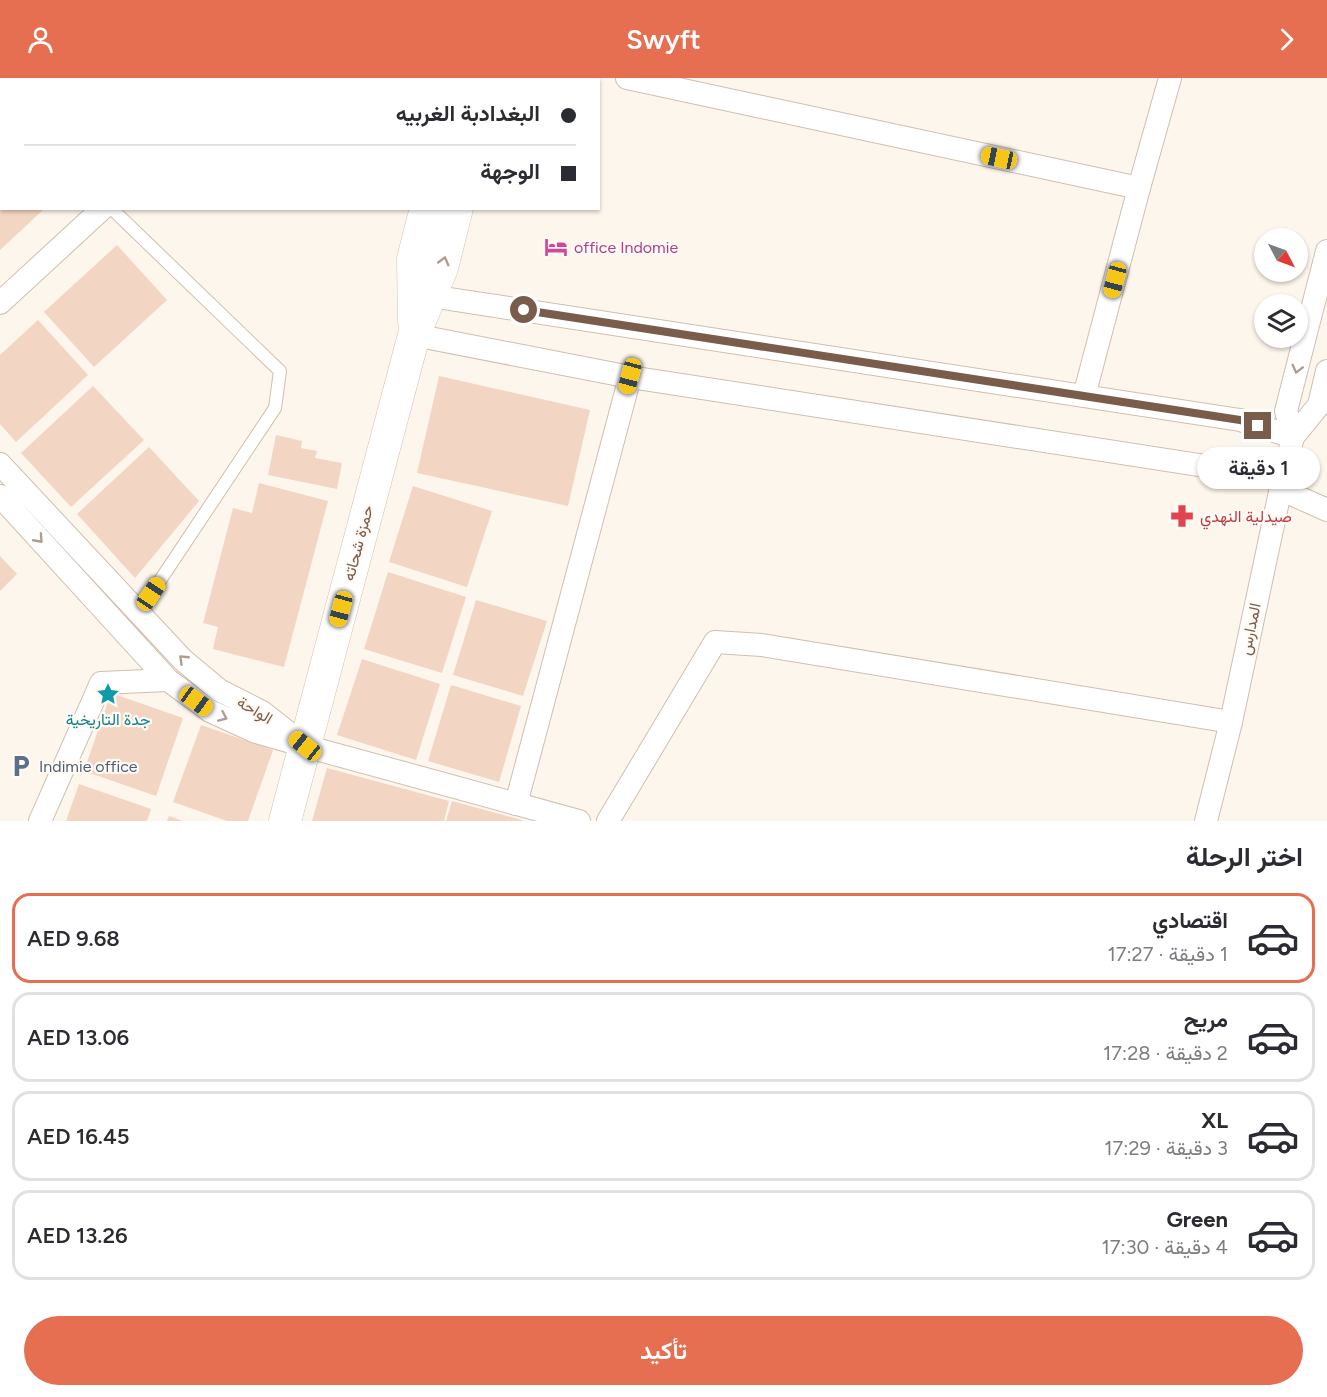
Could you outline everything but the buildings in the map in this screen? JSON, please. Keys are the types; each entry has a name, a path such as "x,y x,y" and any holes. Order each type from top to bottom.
{"main road":[{"name":"حمزة شحاته","path":"414,334 413,260 426,210"},
{"name":"حمزة شحاته","path":"285,821 414,334 442,268 456,210"}],"street":[{"path":"627,78 1139,188"},
{"path":"1084,396 1170,78"},
{"path":"0,303 101,210"},
{"name":"المدارس","path":"1293,437 1286,411 1327,251"},
{"path":"430,296 1240,420 1293,437"},
{"path":"414,334 630,376 1281,483 1327,510"},
{"name":"المدارس","path":"1206,821 1231,722 1281,483 1293,437 1319,405 1327,371"},
{"path":"516,804 630,376"},
{"name":"الواحة","path":"0,464 183,660 219,690 262,712 305,746"},
{"name":"الواحة","path":"0,496 168,680 210,711 256,732 305,746"},
{"path":"608,821 716,642 762,645 1231,722"},
{"path":"40,821 101,683 168,680"},
{"path":"305,746 579,821"}],"lane":[{"path":"113,210 280,371 275,408 139,612"}],"place":[{"name":"office Indomie","path":"556,247"},
{"name":"صيدلية النهدي","path":"1182,516"},
{"name":"جدة التاريخية","path":"108,694"},
{"name":"Indimie office","path":"21,766"}],"route":[{"path":"524,310 1240,420 1258,426"}]}
